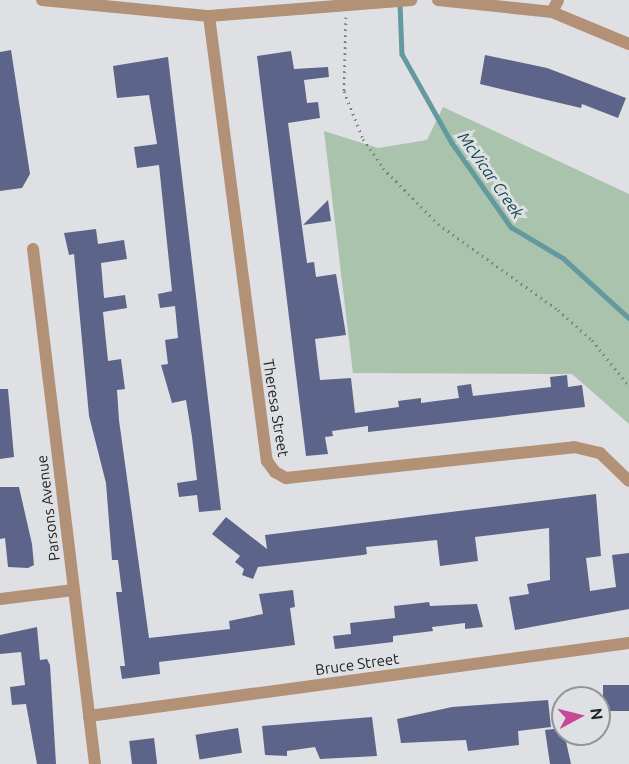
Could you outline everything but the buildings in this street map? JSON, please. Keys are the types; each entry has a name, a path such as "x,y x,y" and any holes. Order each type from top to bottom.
{"street":[{"path":"42,0 209,16 411,0"},
{"path":"438,0 552,12 629,44"},
{"path":"552,12 558,0"},
{"name":"Theresa Street","path":"209,16 267,461 274,472 285,478 574,447 600,453 629,481"},
{"name":"Parsons Avenue","path":"33,249 95,764"},
{"path":"0,599 73,591"},
{"name":"Bruce Street","path":"89,716 629,643"}],"path":[{"path":"348,4 342,39 344,91 363,139 383,168 438,224 558,309 592,340 629,386"}],"green space":[{"path":"443,107 629,194 629,424 572,374 353,373 324,131 378,148 427,140"}],"waterway":[{"name":"McVicar Creek","path":"400,3 402,54 452,143 511,227 563,258 629,318"}]}
